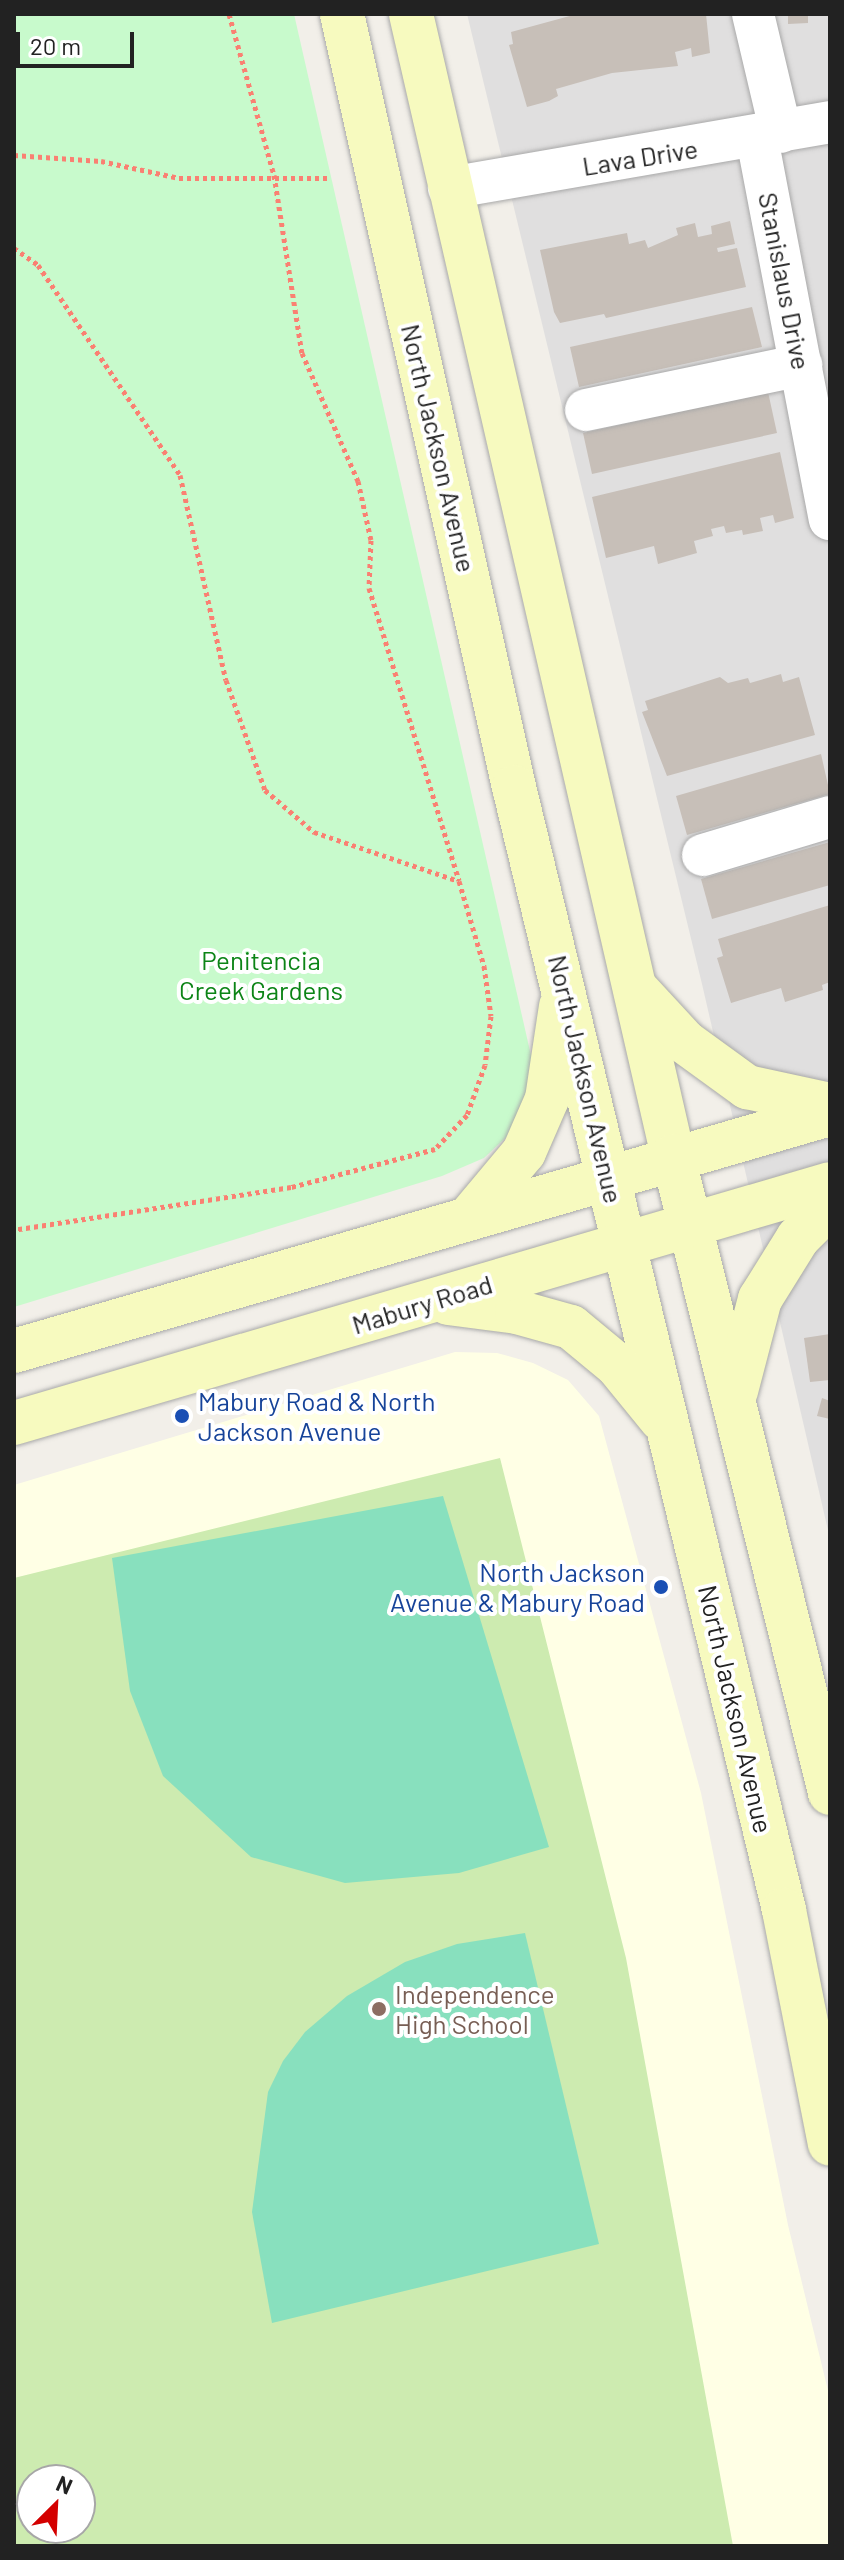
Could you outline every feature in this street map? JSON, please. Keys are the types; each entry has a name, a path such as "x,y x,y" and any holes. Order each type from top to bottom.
{"main road":[{"name":"North Jackson Avenue","path":"342,14 514,787 611,1175 623,1244 784,1910 830,2144"},
{"path":"411,14 673,1156 830,1793"},
{"path":"468,1219 524,1152 547,1099 564,984"},
{"path":"635,988 685,1042 747,1087 830,1105"},
{"path":"14,1351 673,1156 830,1114"},
{"name":"Mabury Road","path":"14,1423 830,1184"},
{"path":"734,1397 760,1299 798,1238 830,1206"},
{"path":"433,1301 517,1312 571,1327 617,1365 668,1427"}],"street":[{"name":"Stanislaus Drive","path":"753,14 769,135 809,344 830,519"},
{"name":"Lava Drive","path":"449,188 830,122"},
{"path":"586,410 809,344"},
{"path":"703,855 830,817"}],"path":[{"path":"14,1230 291,1187 435,1149 467,1115 485,1065 491,1016 484,966 369,588 371,540 358,481 302,353 274,175 229,14"},
{"path":"14,155 101,161 179,178 274,175 330,178"},
{"path":"14,248 38,265 180,475 226,680 265,790 314,832 459,881"}],"shaded area":[{"path":"467,14 830,14 830,1539 702,984"},
{"name":"Independence High School","path":"455,1352 497,1353 533,1363 568,1380 599,1416 701,1793 788,2225 830,2399 830,2546 14,2546 14,1485"}],"green space":[{"name":"Penitencia Creek Gardens","path":"14,14 294,14 535,1073 521,1123 484,1158 442,1176 14,1307"},
{"name":"Independence High School","path":"500,1458 626,1958 733,2546 14,2546 14,1578"},
{"path":"443,1496 549,1847 459,1873 345,1883 251,1857 163,1776 130,1691 112,1558"},
{"path":"525,1933 599,2244 272,2323 252,2212 268,2092 283,2061 305,2032 347,1996 405,1962 457,1944"}],"building":[{"path":"577,14 706,14 710,53 692,57 691,48 675,52 678,66 612,73 556,89 558,96 527,107 509,45 513,44 511,32"},
{"path":"788,14 808,14 808,23 788,24"},
{"path":"730,221 735,244 717,248 718,252 737,248 746,287 606,318 604,314 560,323 554,312 540,250 627,233 629,244 645,240 648,248 678,235 676,228 695,223 698,237 712,234 711,226"},
{"path":"752,307 762,347 579,387 570,347"},
{"path":"768,392 777,433 592,474 583,433"},
{"path":"780,452 794,518 775,523 773,515 760,518 763,531 743,535 742,530 726,533 724,526 711,529 713,536 694,541 697,553 658,564 654,546 606,558 592,497"},
{"path":"781,674 783,682 799,677 815,735 667,776 642,712 648,710 645,701 720,677 728,683 748,678 750,683"},
{"path":"821,754 830,794 687,835 676,796"},
{"path":"830,842 830,885 712,919 701,879"},
{"path":"830,905 830,982 822,985 823,990 785,1002 781,988 731,1003 717,958 723,956 718,939"},
{"path":"830,1334 830,1380 810,1382 804,1338"},
{"path":"822,1398 830,1401 830,1419 817,1416"}],"place":[{"name":"Mabury Road & North Jackson Avenue","path":"182,1416"},
{"name":"North Jackson Avenue & Mabury Road","path":"661,1587"},
{"name":"Independence High School","path":"379,2009"}]}
